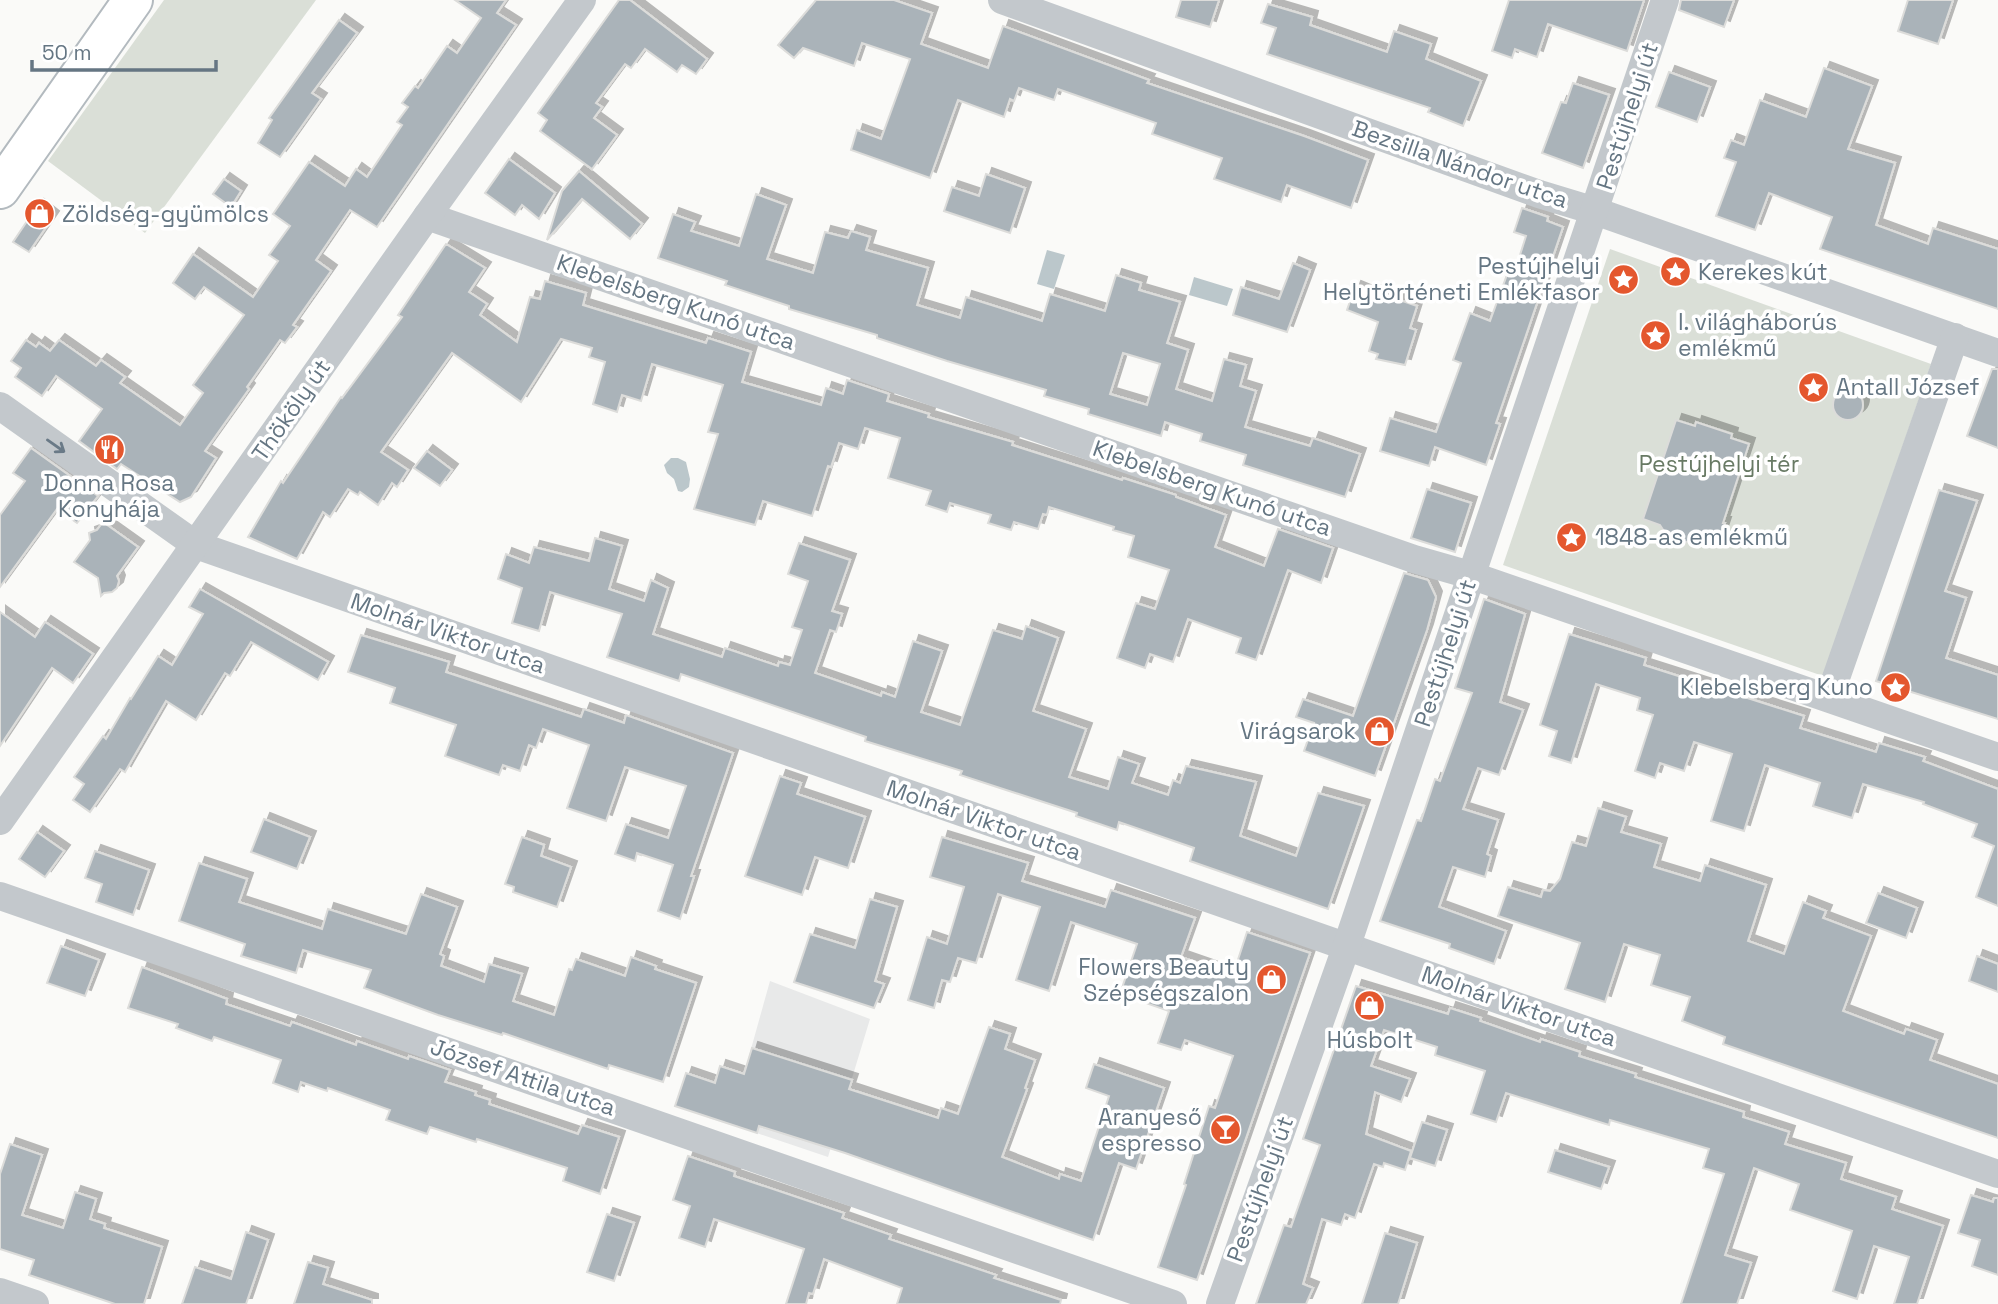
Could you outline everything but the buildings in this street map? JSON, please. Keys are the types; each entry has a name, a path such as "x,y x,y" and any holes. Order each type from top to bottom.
{"main road":[{"path":"0,189 133,0"}],"street":[{"name":"Thököly út","path":"0,821 582,0"},
{"name":"Bezsilla Nándor utca","path":"1002,0 1539,194 1595,211 1998,353"},
{"name":"Pestújhelyi út","path":"1220,1304 1347,946 1665,0"},
{"name":"Klebelsberg Kunó utca","path":"427,216 1414,559 1470,575 1998,757"},
{"path":"1829,698 1955,337"},
{"name":"Molnár Viktor utca","path":"0,407 196,545 1998,1174"},
{"name":"József Attila utca","path":"0,896 1173,1304"},
{"path":"0,1292 35,1304"}],"shaded area":[{"path":"1047,250 1065,255 1054,289 1037,284"},
{"path":"1194,277 1233,289 1227,306 1189,295"},
{"path":"671,458 686,462 689,487 682,492 678,491 674,479 667,473 664,465"},
{"path":"770,981 870,1019 828,1157 724,1122 740,1073 744,1074"}],"green space":[{"path":"164,0 316,0 145,233 48,161"},
{"name":"Pestújhelyi tér","path":"1610,249 1931,364 1823,676 1503,565"}],"place":[{"name":"Zöldség-gyümölcs","path":"39,214"},
{"name":"Kerekes kút","path":"1675,272"},
{"name":"Pestújhelyi Helytörténeti Emlékfasor","path":"1623,279"},
{"name":"I. világháborús emlékmű","path":"1655,335"},
{"name":"Antall József","path":"1813,387"},
{"name":"Donna Rosa Konyhája","path":"109,449"},
{"name":"1848-as emlékmű","path":"1572,537"},
{"name":"Klebelsberg Kuno","path":"1896,687"},
{"name":"Virágsarok","path":"1379,731"},
{"name":"Flowers Beauty Szépségszalon","path":"1272,980"},
{"name":"Húsbolt","path":"1370,1006"},
{"name":"Aranyeső espresso","path":"1225,1130"}]}
